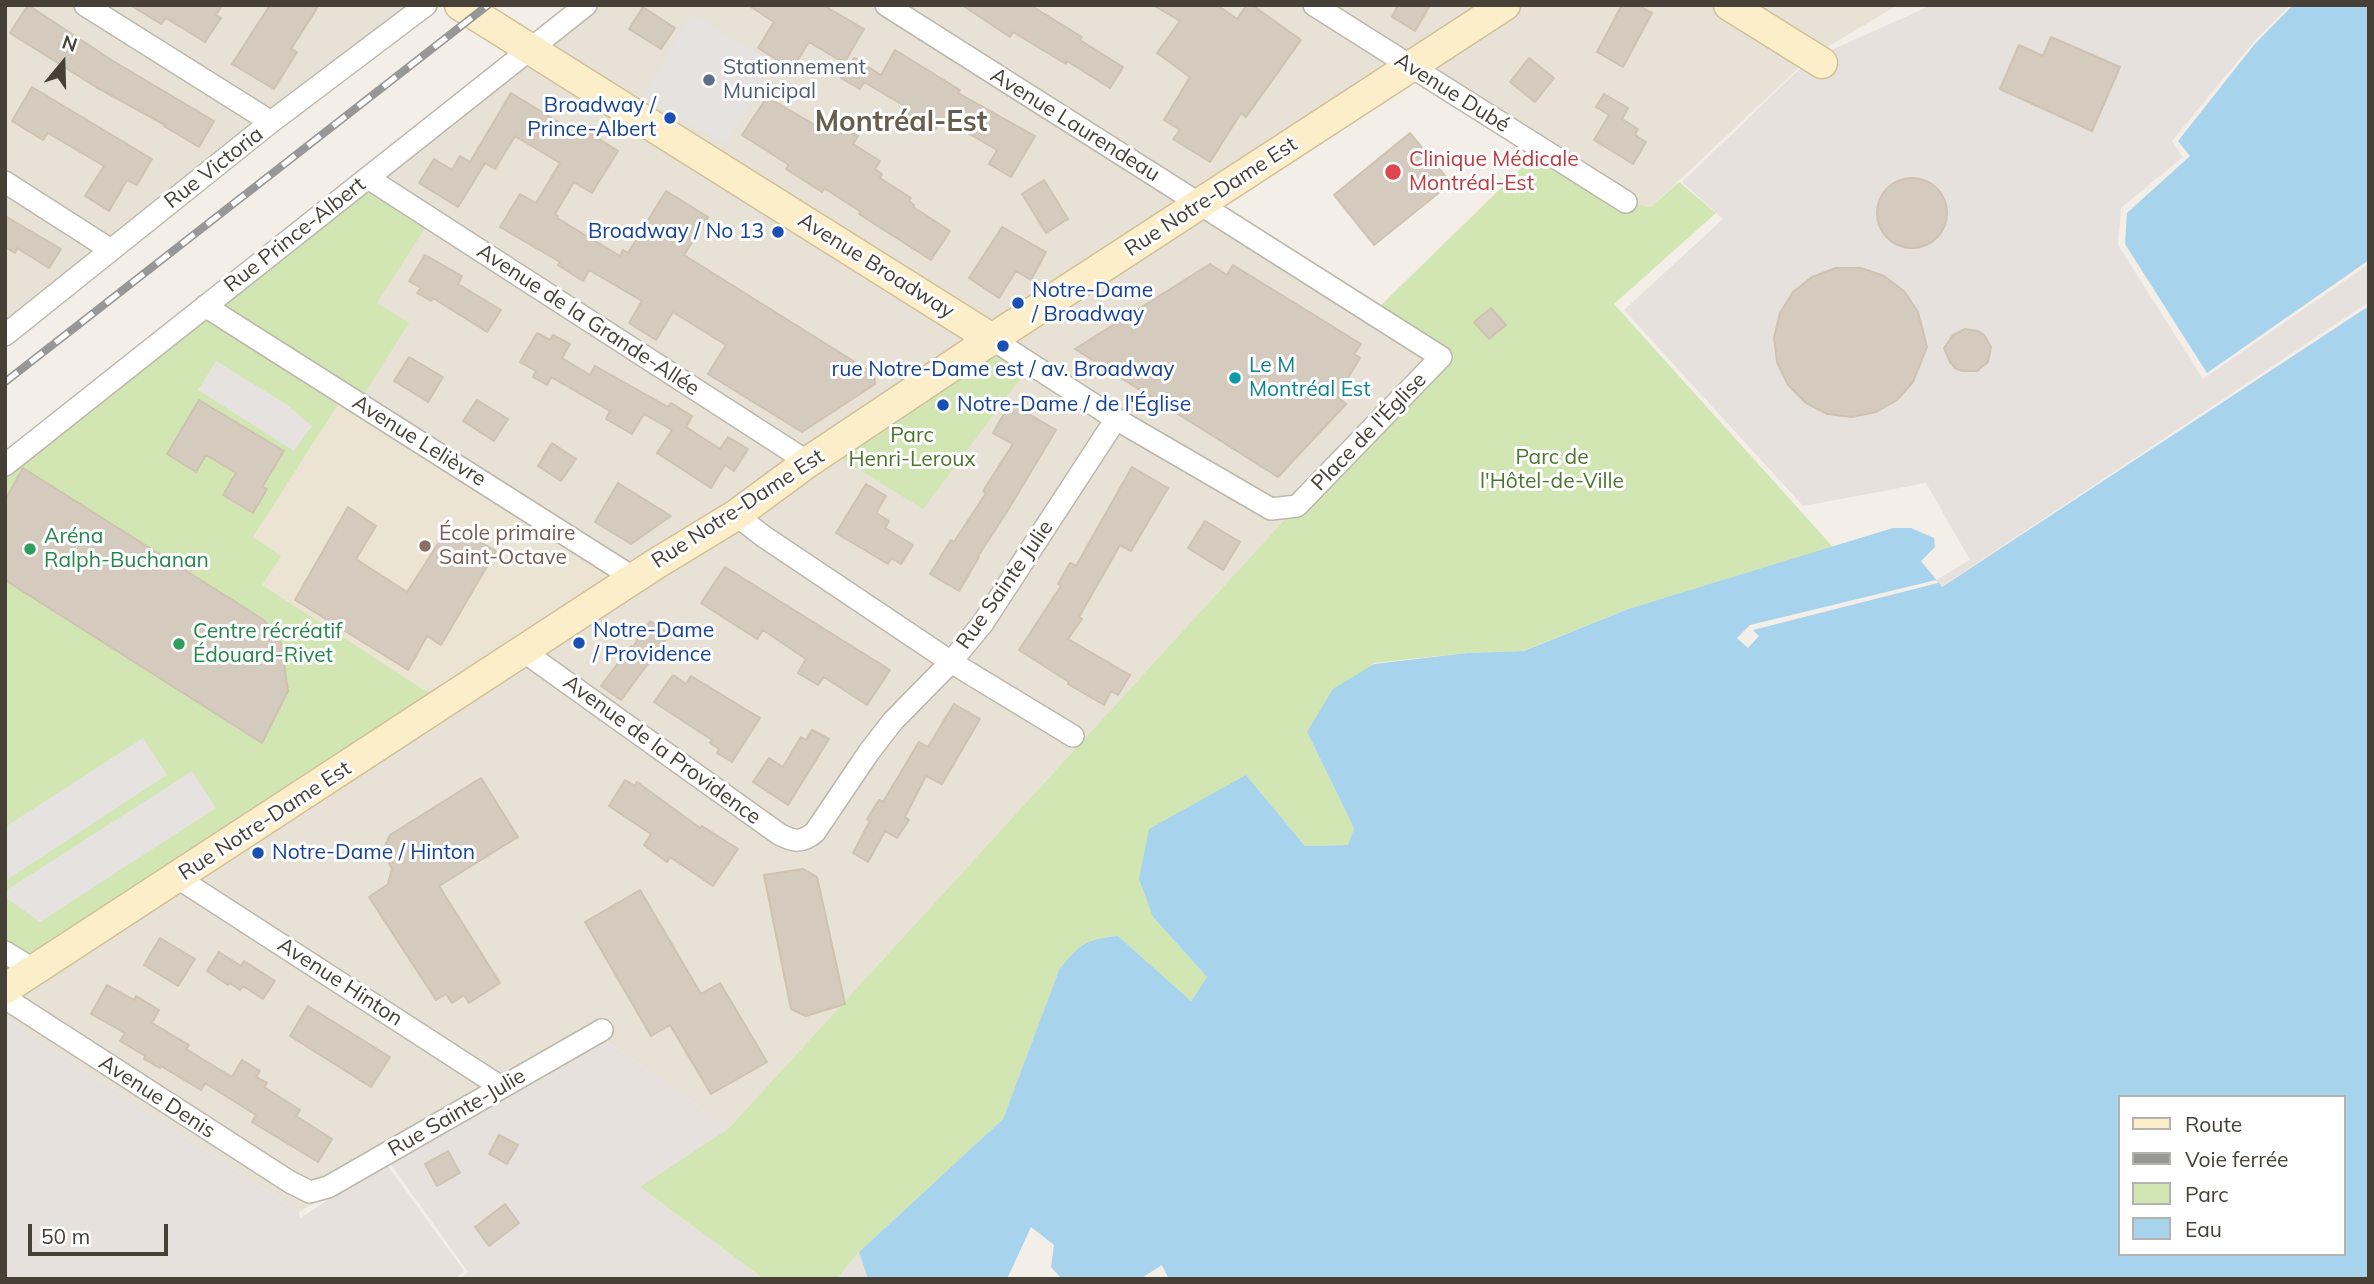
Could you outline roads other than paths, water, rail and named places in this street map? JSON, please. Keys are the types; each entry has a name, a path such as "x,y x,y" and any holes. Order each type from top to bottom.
{"main road":[{"name":"Avenue Broadway","path":"460,5 992,339"},
{"name":"Rue Notre-Dame Est","path":"5,989 634,578 736,515 808,462 992,339 1505,5"},
{"path":"1729,5 1822,63"}],"street":[{"path":"85,5 271,122"},
{"name":"Rue Victoria","path":"5,335 271,122 426,5"},
{"name":"Rue Prince-Albert","path":"5,465 586,5"},
{"name":"Avenue Laurendeau","path":"886,5 1441,357"},
{"name":"Avenue Dubé","path":"1314,5 1626,202"},
{"name":"Avenue de la Grande-Allée","path":"368,178 808,462"},
{"path":"5,182 111,250"},
{"name":"Avenue Lelièvre","path":"205,306 634,578"},
{"name":"Avenue Broadway","path":"992,339 1116,419 1271,509 1297,506"},
{"name":"Place de l'Église","path":"1297,506 1441,357"},
{"name":"Rue Sainte Julie","path":"805,841 815,832 893,721 951,662 983,623 1116,419"},
{"path":"736,515 951,662 1073,736"},
{"name":"Avenue de la Providence","path":"523,651 779,834 793,841 805,841"},
{"name":"Avenue Hinton","path":"178,878 501,1087"},
{"path":"5,952 34,970"},
{"name":"Avenue Denis","path":"5,998 300,1189 310,1192"},
{"name":"Rue Sainte-Julie","path":"310,1192 328,1187 601,1030"}],"water":[{"path":"2293,5 2369,5 2369,260 2207,373 2125,244 2127,213 2190,156 2178,141 2254,45"},
{"path":"2369,306 2369,1279 1169,1279 1162,1265 1140,1279 1062,1279 1051,1267 1054,1245 1031,1227 1007,1279 868,1279 859,1252 1003,1119 1059,970 1072,954 1091,941 1118,936 1191,1001 1207,977 1153,917 1139,879 1149,829 1246,775 1305,846 1348,845 1354,828 1307,732 1333,689 1374,664 1467,653 1524,651 1628,609 1893,528 1911,528 1934,538 1935,547 1921,561 1942,587"}],"railway":[{"path":"5,382 488,5"}],"place":[{"name":"Stationnement Municipal","path":"709,80"},
{"name":"Broadway / Prince-Albert","path":"670,118"},
{"name":"Clinique Médicale Montréal-Est","path":"1393,172"},
{"name":"Broadway / No 13","path":"778,232"},
{"name":"Notre-Dame / Broadway","path":"1018,303"},
{"name":"rue Notre-Dame est / av. Broadway","path":"1003,346"},
{"name":"Le M Montréal Est","path":"1235,378"},
{"name":"Notre-Dame / de l'Église","path":"943,405"},
{"name":"École primaire Saint-Octave","path":"425,546"},
{"name":"Aréna Ralph-Buchanan","path":"30,549"},
{"name":"Notre-Dame / Providence","path":"579,643"},
{"name":"Centre récréatif Édouard-Rivet","path":"179,644"},
{"name":"Notre-Dame / Hinton","path":"258,853"}],"district":[{"name":"Montréal-Est","path":"901,123"}],"park label":[{"name":"Parc Henri-Leroux","path":"912,448"},
{"name":"Parc de l'Hôtel-de-Ville","path":"1552,470"}]}
